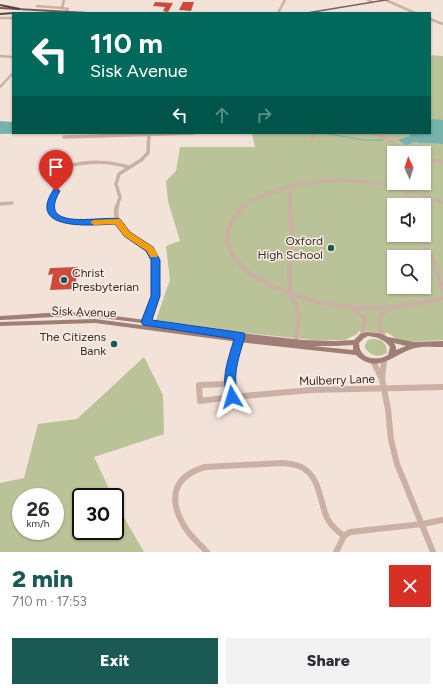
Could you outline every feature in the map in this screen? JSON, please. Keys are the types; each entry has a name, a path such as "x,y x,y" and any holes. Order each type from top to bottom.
{"highway":[{"path":"0,4 15,12"},
{"path":"0,13 12,12"}],"main road":[{"path":"310,12 370,1 387,0"},
{"path":"0,8 15,12"}],"street":[{"path":"62,8 64,0"},
{"path":"279,12 285,0"},
{"path":"387,0 413,12"},
{"path":"37,6 68,9 66,12"},
{"path":"0,18 12,18"},
{"path":"431,19 443,24"},
{"path":"0,56 12,57"},
{"path":"0,87 12,74"},
{"path":"64,138 97,135 149,134 148,153 141,160 128,167 120,174 117,178 116,184 120,197 116,211 118,221 127,234 150,249 156,260 156,296 145,325"},
{"path":"312,139 315,134"},
{"path":"374,134 392,141 398,146"},
{"path":"431,160 443,162"},
{"path":"118,221 84,223 69,222 54,215 51,211 50,203 69,166 76,164 112,163 128,167"},
{"path":"387,185 344,179 314,181 290,186 254,200 244,207 233,220 228,237 234,258 251,274 290,294 311,301 364,308 387,308 418,304 443,298"},
{"path":"290,186 289,194 292,238 289,260 290,294 298,317 296,344"},
{"path":"406,190 409,198 413,194 420,193"},
{"path":"410,190 443,203"},
{"path":"275,191 283,191 289,194"},
{"path":"0,204 12,203"},
{"path":"424,242 435,265 443,291"},
{"path":"348,306 364,318"},
{"path":"362,336 366,313 364,308"},
{"path":"373,308 385,338 393,347 391,356"},
{"path":"378,322 379,315 387,308"},
{"name":"Sisk Avenue","path":"0,318 81,315 99,316 145,325"},
{"name":"Sisk Avenue","path":"0,324 96,321 145,325 358,353 364,358 373,361 384,361"},
{"path":"358,353 356,349 356,342 362,336 373,334 414,345 443,344"},
{"path":"232,397 229,384 230,372 240,338"},
{"name":"Sisk Avenue","path":"296,344 356,342"},
{"path":"382,379 384,361 401,350 414,345"},
{"path":"373,361 382,379 394,454 433,552"},
{"name":"Mulberry Lane","path":"229,384 199,385 200,401 311,390 443,387"},
{"path":"208,552 186,530 177,511 175,496 176,489 184,475 195,468 289,463 300,468 309,474 317,484 328,520 344,536"},
{"path":"336,552 344,536 350,532 362,529 422,524 443,520"}],"green space":[{"path":"431,55 443,56 443,120 431,120"},
{"path":"252,134 410,134 409,136 399,140 404,143 415,142 443,144 443,340 405,342 398,340 388,333 359,331 357,334 345,340 313,340 228,331 156,320 170,280 166,246 180,241 168,201 166,181 176,171 180,147 255,147"},
{"path":"368,340 380,340 386,346 387,353 378,356 370,353 365,348"},
{"path":"144,357 163,395 164,434 94,457 109,488 72,488 72,540 124,540 124,518 144,552 0,552 0,483 24,478 38,424 77,419"}],"water":[{"path":"431,120 443,120 443,144 415,142 406,145 398,140 409,136 410,134 431,134"},
{"path":"0,121 12,122 12,134 0,134"}],"building":[{"path":"155,2 173,3 168,12 163,11 165,7 153,6"},
{"path":"183,2 194,2 191,11 179,10"},
{"name":"Christ Presbyterian","path":"78,267 75,289 50,290 53,274 48,275 50,268"}],"waterway":[{"path":"329,134 364,140 383,140"}],"slow traffic":[{"path":"94,222 118,221 127,234 150,249 154,255"}],"place":[{"name":"Oxford High School","path":"331,248"},
{"name":"Christ Presbyterian","path":"64,280"},
{"name":"The Citizens Bank","path":"114,344"}],"route":[{"path":"56,191 50,203 50,207 51,211 58,218 75,223 118,221 127,234 150,249 156,260 156,296 146,322 240,336 230,372 229,384 232,397"}]}
